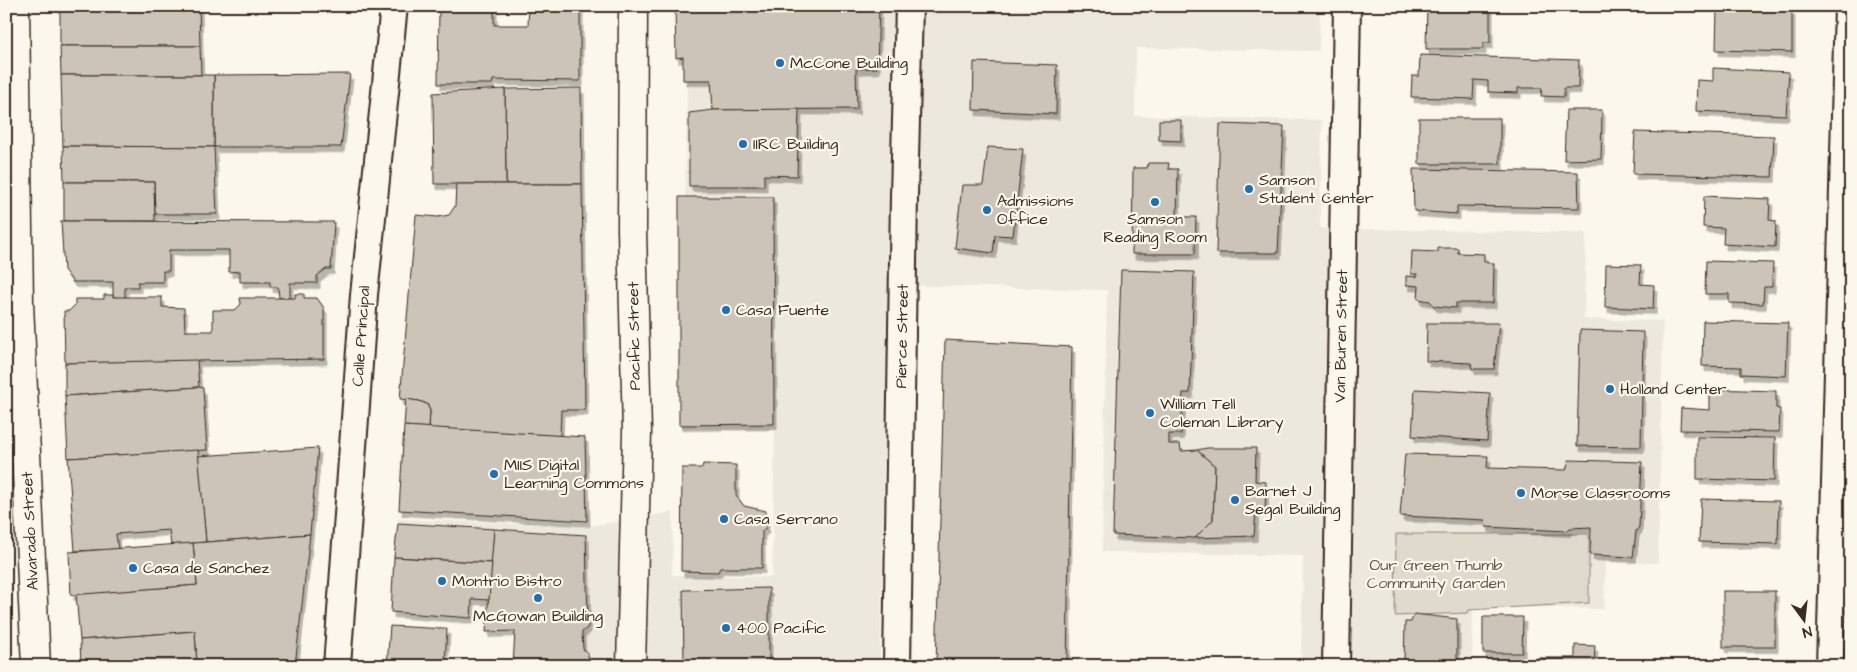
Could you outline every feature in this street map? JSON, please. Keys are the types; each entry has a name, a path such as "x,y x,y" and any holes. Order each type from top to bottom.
{"street":[{"name":"Alvarado Street","path":"14,6 13,305 36,666"},
{"name":"Calle Principal","path":"337,666 364,295 394,6"},
{"name":"Pacific Street","path":"631,666 637,432 632,230 633,6"},
{"name":"Pierce Street","path":"898,666 909,6"},
{"name":"Van Buren Street","path":"1336,666 1347,6"},
{"path":"1830,666 1848,6"}],"shaded area":[{"path":"689,6 1320,6 1319,51 1136,48 1135,116 1322,120 1320,228 1586,233 1584,319 1663,321 1658,563 1606,562 1604,609 1473,606 1472,666 1301,666 1303,556 1102,552 1107,290 889,285 880,666 513,666 514,631 486,632 490,596 394,557 398,519 585,527 673,512 672,575 772,577 775,430 680,428"}],"green space":[{"name":"Our Green Thumb Community Garden","path":"1396,534 1589,534 1589,603 1469,610 1468,613 1395,616"}],"building":[{"path":"60,6 199,6 200,46 60,46"},
{"path":"439,6 494,6 494,25 528,25 529,6 580,6 580,81 493,80 492,84 438,84"},
{"name":"McCone Building","path":"675,6 879,6 877,68 856,69 857,109 713,110 711,80 683,80 683,57 676,58"},
{"path":"1427,6 1490,7 1490,43 1483,43 1483,49 1426,49"},
{"path":"1717,8 1792,10 1792,52 1716,50"},
{"path":"60,46 200,46 201,75 61,75"},
{"path":"1420,55 1579,60 1578,88 1564,88 1564,97 1541,96 1542,88 1518,88 1518,93 1488,92 1488,81 1474,80 1473,99 1411,97 1412,76 1419,76"},
{"path":"974,62 1057,65 1056,114 973,110"},
{"path":"1713,68 1789,72 1786,115 1696,111 1697,80 1713,81"},
{"path":"350,74 341,147 214,147 214,75"},
{"path":"61,75 214,75 214,147 63,146"},
{"path":"581,88 582,184 506,184 505,89"},
{"path":"505,89 506,184 434,184 433,93"},
{"name":"IIRC Building","path":"799,109 797,176 764,175 764,186 689,186 689,113 713,110"},
{"path":"1566,110 1602,110 1601,159 1564,160"},
{"path":"1419,118 1500,118 1500,164 1419,164"},
{"path":"1159,120 1181,120 1181,141 1159,140"},
{"name":"Samson Student Center","path":"1220,124 1284,126 1278,253 1216,253"},
{"path":"1635,132 1774,136 1772,177 1633,174"},
{"path":"63,146 214,147 217,214 155,214 154,182 64,182"},
{"name":"Admissions Office","path":"988,147 1023,149 1013,236 995,235 993,253 955,248 962,185 983,185"},
{"name":"Samson Reading Room","path":"1148,163 1169,163 1168,169 1178,169 1177,217 1196,217 1195,254 1132,254 1133,168 1147,168"},
{"path":"1413,169 1578,172 1579,208 1457,206 1457,214 1414,211"},
{"path":"64,182 154,182 155,221 64,221"},
{"path":"456,184 582,184 585,410 561,410 560,436 429,428 430,411 427,404 400,399 416,215 438,217 449,215 455,206"},
{"path":"1704,196 1770,199 1769,220 1776,221 1775,247 1723,244 1724,228 1703,227"},
{"name":"Casa Fuente","path":"679,197 773,197 774,424 679,425"},
{"path":"61,221 334,222 331,269 326,269 317,276 317,283 290,283 290,298 279,298 278,287 270,287 270,282 240,282 240,271 229,272 229,250 169,250 169,271 163,271 163,282 138,282 138,287 125,287 125,298 113,297 113,282 73,282 64,270"},
{"path":"1438,248 1458,248 1458,253 1484,254 1484,262 1494,264 1493,303 1456,303 1456,308 1434,306 1430,301 1418,299 1419,286 1406,285 1406,276 1417,277 1417,274 1411,274 1412,251 1438,252"},
{"path":"1706,261 1773,263 1772,287 1764,287 1763,304 1729,303 1729,294 1705,294"},
{"path":"1606,264 1641,265 1640,284 1654,285 1653,309 1605,307"},
{"name":"William Tell Coleman Library","path":"1121,270 1194,272 1190,393 1183,393 1181,434 1169,434 1169,444 1180,444 1181,451 1197,450 1215,466 1213,520 1195,538 1113,535"},
{"path":"295,294 304,294 304,298 317,298 324,308 324,359 65,363 64,311 69,311 75,305 75,299 104,299 104,295 113,295 113,297 162,297 162,307 184,308 185,331 213,331 213,310 235,310 241,304 240,298 295,298"},
{"path":"1703,321 1788,323 1786,376 1741,374 1741,367 1702,366"},
{"path":"1427,323 1499,323 1494,369 1472,369 1471,363 1426,361"},
{"name":"Holland Center","path":"1580,330 1643,332 1641,447 1577,446"},
{"path":"945,340 1072,347 1067,666 936,666"},
{"path":"197,360 199,387 65,396 65,363"},
{"path":"203,388 207,450 68,458 65,396"},
{"path":"1415,389 1490,393 1487,441 1412,436"},
{"path":"1710,389 1776,391 1776,408 1780,409 1779,432 1680,430 1681,408 1710,410"},
{"path":"406,399 427,404 430,411 429,428 404,426"},
{"name":"MIIS Digital Learning Commons","path":"404,426 585,437 587,521 399,510"},
{"path":"1697,437 1775,438 1774,481 1697,479"},
{"path":"318,448 310,534 206,542 198,456"},
{"path":"1207,448 1256,448 1255,481 1266,482 1265,510 1256,510 1254,536 1195,538 1213,520 1215,466 1197,450"},
{"path":"198,450 206,542 171,545 169,530 116,534 118,549 75,551 68,458"},
{"name":"Morse Classrooms","path":"1405,454 1488,456 1487,468 1566,470 1569,460 1642,462 1639,527 1636,531 1633,557 1590,555 1591,527 1570,528 1567,531 1486,527 1485,520 1400,516"},
{"name":"Casa Serrano","path":"703,464 736,465 736,495 744,506 766,511 766,528 762,531 762,568 720,568 718,572 681,571 682,468 702,468"},
{"path":"1701,499 1779,501 1778,544 1699,542"},
{"path":"398,523 494,529 492,563 394,557"},
{"name":"McGowan Building","path":"494,529 586,535 588,627 582,632 583,649 588,653 589,666 513,666 515,631 486,632"},
{"path":"310,534 295,666 197,666 195,631 80,640 76,594 197,585 193,543"},
{"name":"Casa de Sanchez","path":"193,543 197,585 71,595 69,552"},
{"name":"Montrio Bistro","path":"394,557 492,563 489,600 472,599 471,618 391,612"},
{"name":"400 Pacific","path":"769,588 769,666 684,666 683,590"},
{"path":"1723,591 1775,591 1775,647 1723,647"},
{"path":"1414,614 1457,619 1457,666 1407,666 1407,662 1404,662 1405,622 1411,622"},
{"path":"1483,617 1523,617 1522,653 1483,653"},
{"path":"390,626 447,629 445,662 513,663 513,666 387,666"},
{"path":"195,631 197,666 81,666 80,640"},
{"path":"1575,645 1595,646 1594,666 1537,666 1537,658 1575,658"},
{"path":"1730,663 1776,664 1776,666 1730,666"}],"place":[{"name":"McCone Building","path":"780,63"},
{"name":"IIRC Building","path":"743,144"},
{"name":"Samson Student Center","path":"1249,189"},
{"name":"Samson Reading Room","path":"1155,202"},
{"name":"Admissions Office","path":"987,210"},
{"name":"Casa Fuente","path":"726,310"},
{"name":"Holland Center","path":"1610,389"},
{"name":"William Tell Coleman Library","path":"1150,413"},
{"name":"MIIS Digital Learning Commons","path":"494,474"},
{"name":"Morse Classrooms","path":"1521,493"},
{"name":"Barnet J Segal Building","path":"1235,500"},
{"name":"Casa Serrano","path":"724,519"},
{"name":"Casa de Sanchez","path":"133,568"},
{"name":"Montrio Bistro","path":"442,581"},
{"name":"McGowan Building","path":"538,598"},
{"name":"400 Pacific","path":"726,628"}]}
